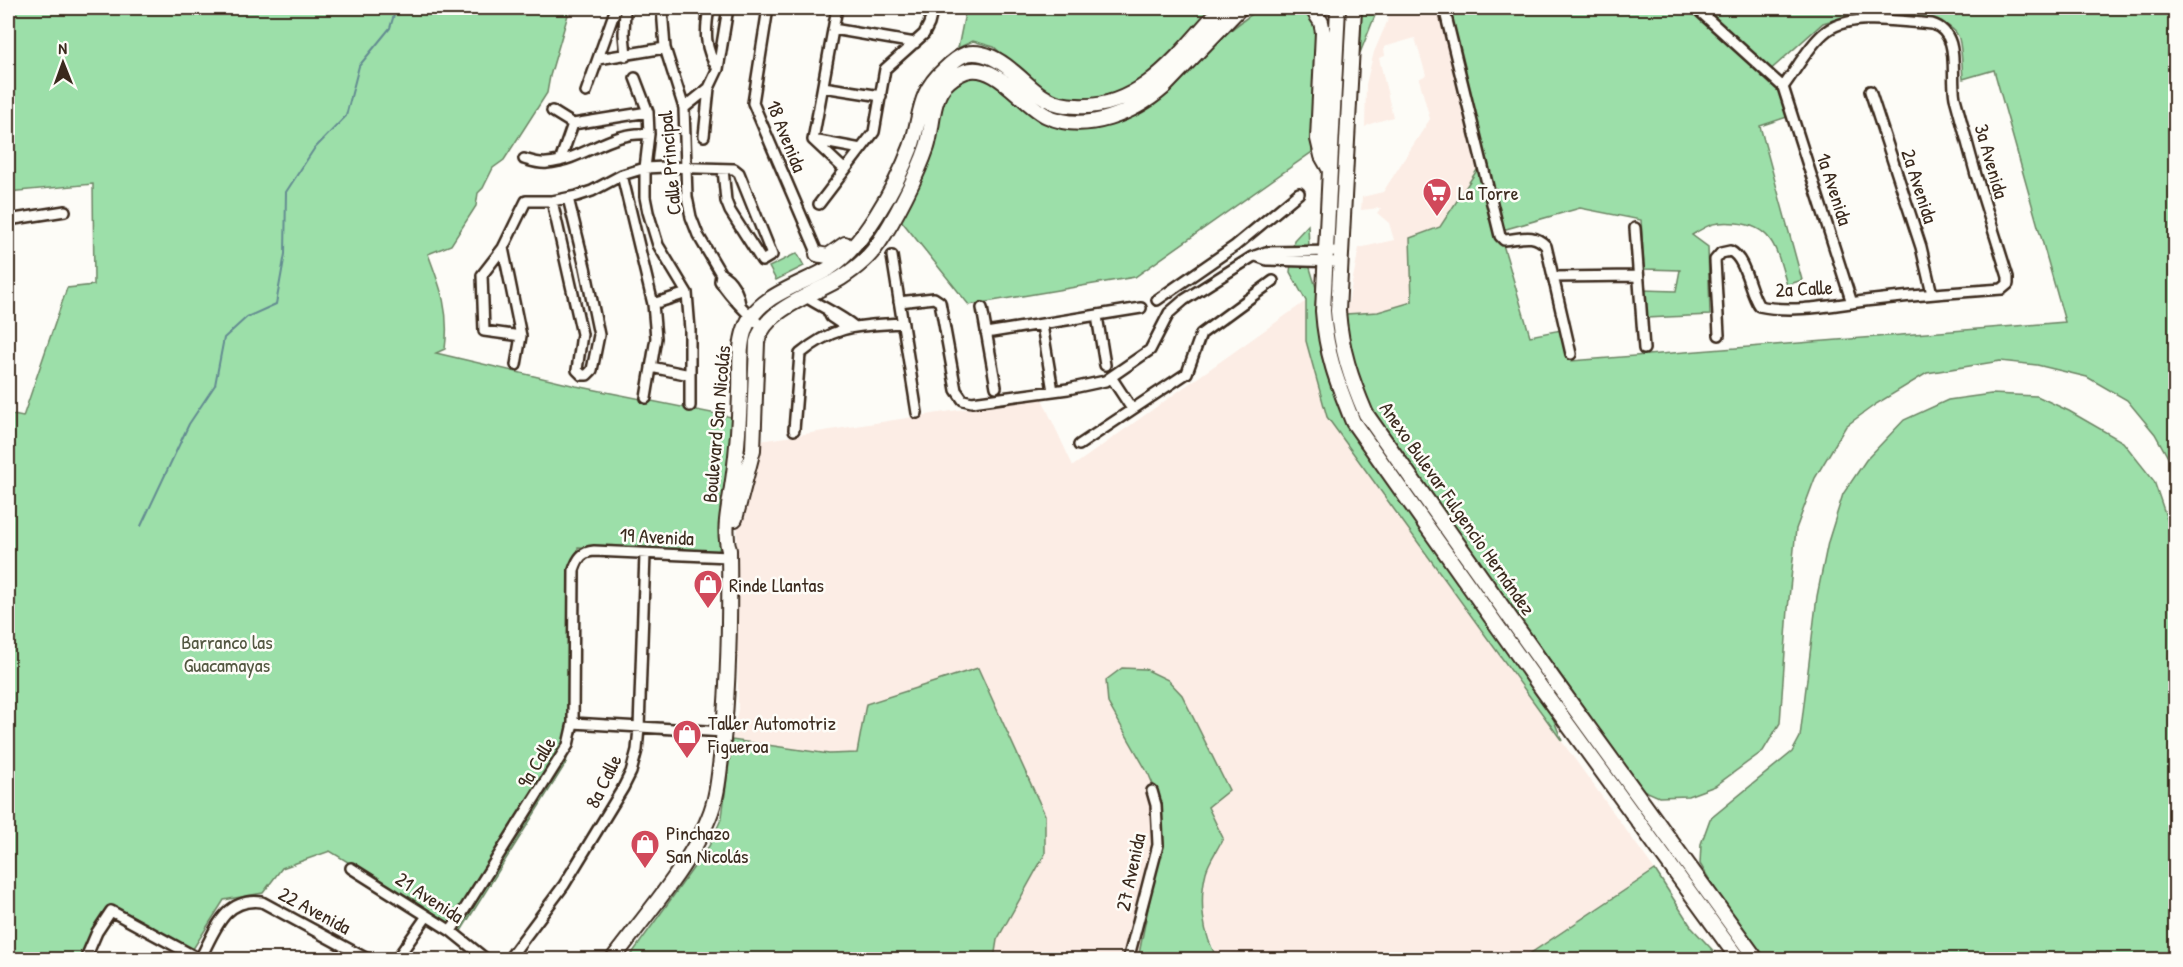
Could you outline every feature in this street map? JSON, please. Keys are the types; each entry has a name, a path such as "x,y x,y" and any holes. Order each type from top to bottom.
{"main road":[{"path":"751,317 776,296 828,269 847,253 875,218 894,187 909,151 927,88 951,63 966,54 982,54 1000,61 1047,99 1066,106 1104,105 1120,101 1152,80 1221,8"},
{"path":"763,328 788,307 852,270 878,245 918,168 927,146 937,102 943,87 954,77 969,70 982,70 997,76 1028,104 1047,116 1064,121 1085,122 1118,115 1151,99 1240,8"},
{"path":"1202,48 1223,35 1253,8"},
{"path":"1312,8 1321,22 1323,32 1318,139 1322,156 1330,170"},
{"name":"Anexo Bulevar Fulgencio Hernández","path":"1338,8 1323,311 1325,341 1335,378 1353,422 1547,696 1739,960"},
{"name":"Anexo Bulevar Fulgencio Hernández","path":"1354,8 1338,311 1340,338 1349,373 1366,414 1561,690 1757,960"},
{"path":"818,254 824,256 832,254 853,235 869,216 909,151"},
{"path":"809,295 813,289 829,279 828,269"},
{"name":"Boulevard San Nicolás","path":"612,960 689,855 710,815 718,780 724,732 729,640 729,554 726,539 728,509 738,449 741,352 744,330 751,317"},
{"name":"Boulevard San Nicolás","path":"729,554 736,511 753,450 757,342 763,328"}],"street":[{"path":"586,92 616,8"},
{"path":"626,8 624,34 626,56"},
{"name":"Calle Principal","path":"662,8 665,48 684,108 687,196 691,217 698,235 721,274 720,281 732,298 763,328"},
{"path":"709,8 705,34 710,54 718,69"},
{"path":"704,136 709,88 718,69 729,8"},
{"name":"18 Avenida","path":"768,8 752,102 818,254 828,269"},
{"path":"813,140 837,8"},
{"path":"819,204 874,132 886,68 924,34 933,8"},
{"path":"1444,8 1500,236 1504,240 1533,237 1541,239 1546,246 1571,354"},
{"path":"1696,8 1783,87"},
{"name":"3a Avenida","path":"1783,87 1822,34 1831,28 1858,20 1932,24 1941,27 1947,33 1952,46 1955,98 1976,175 2008,276 2008,284"},
{"path":"833,29 915,43"},
{"path":"598,59 665,48"},
{"path":"635,78 648,112 650,134 645,168 645,197 652,230 687,293 690,330 690,406"},
{"path":"822,87 880,96"},
{"name":"1a Avenida","path":"1783,87 1852,303"},
{"path":"684,108 709,88"},
{"name":"2a Avenida","path":"1870,91 1921,247 1932,294"},
{"path":"552,111 573,124 648,112"},
{"path":"560,161 573,124"},
{"path":"524,159 545,163 560,161 622,135 650,134"},
{"path":"813,140 861,149"},
{"path":"813,140 845,170"},
{"path":"521,336 484,331 482,276 503,248 525,202 568,198 592,191 622,176 645,168 732,169 739,173 772,255 762,261 730,211 726,201 723,169"},
{"path":"622,176 653,304 656,338 646,398"},
{"path":"1157,300 1235,246 1299,193"},
{"path":"552,201 582,334 577,370 582,375 587,375 592,370 599,334 568,198"},
{"path":"8,220 65,211"},
{"path":"1635,228 1644,349"},
{"path":"503,248 521,336 516,365"},
{"name":"2a Calle","path":"1719,334 1715,260 1721,253 1730,250 1740,258 1759,306 1803,308 2002,289 2008,284"},
{"path":"899,302 934,298 940,302 956,390 963,400 972,402 1098,383 1111,377 1150,350 1169,314 1191,295 1266,252 1340,256"},
{"path":"892,256 917,413"},
{"path":"569,272 585,267"},
{"path":"1553,277 1638,276"},
{"path":"1079,445 1187,373 1201,334 1273,281"},
{"path":"1184,283 1191,295"},
{"path":"653,304 687,293"},
{"path":"809,295 828,311 837,312 850,327"},
{"path":"982,308 996,387"},
{"path":"986,333 1141,308"},
{"path":"1097,316 1105,365"},
{"path":"794,430 800,354 828,333 850,327 903,323"},
{"path":"1042,325 1053,391"},
{"path":"651,367 690,375"},
{"path":"1111,377 1132,409"},
{"name":"19 Avenida","path":"583,554 594,551 645,554 729,554"},
{"name":"9a Calle","path":"451,932 564,753 570,738 573,723 574,570 583,554"},
{"name":"8a Calle","path":"508,960 564,885 613,807 631,772 637,750 639,728 645,554"},
{"path":"573,723 724,732"},
{"name":"27 Avenida","path":"1128,960 1158,845 1156,805 1152,791"},
{"name":"21 Avenida","path":"351,868 451,932 487,960"},
{"name":"22 Avenida","path":"201,959 224,915 230,909 241,903 262,903 369,960"},
{"path":"85,960 97,932 110,911 201,959"},
{"path":"396,960 427,916"}],"shaded area":[{"path":"1393,8 1442,8 1481,164 1440,227 1411,238 1412,302 1378,312 1346,314 1359,248 1394,240 1389,223 1377,213 1381,208 1361,210 1362,197 1383,192 1430,119 1419,79 1426,75 1415,38 1384,47 1385,56 1379,58 1393,117 1365,127 1366,84 1374,52"},
{"path":"1306,301 1306,341 1327,417 1655,870 1522,959 1218,959 1205,927 1202,898 1207,870 1223,838 1208,807 1149,775 1160,801 1162,838 1138,959 994,959 997,940 1045,854 857,753 829,754 732,740 738,709 737,535 740,508 755,474 760,441 1041,397 1073,466"}],"green space":[{"path":"1287,7 1301,10 1312,20 1316,29 1312,152 1135,277 969,305 900,219 942,99 957,82 978,77 989,81 1033,116 1045,121 1092,123 1123,120 1150,109 1172,90 1217,42 1261,8"},
{"name":"Barranco las Guacamayas","path":"8,8 570,8 547,93 504,160 493,168 478,193 476,206 451,245 428,254 440,289 446,323 445,349 436,353 576,386 732,417 719,551 578,547 572,737 566,763 461,931 330,851 282,868 263,893 224,900 193,949 109,907 83,959 8,959 8,414 23,417 67,288 94,285 93,184 8,192"},
{"path":"966,8 1213,8 1157,69 1115,98 1060,100 1046,93 994,47 973,41 958,48"},
{"path":"1362,8 1378,8 1360,53"},
{"path":"1442,8 1788,8 1860,12 1823,23 1767,73 1777,86 1790,116 1760,126 1802,280 1787,285 1777,252 1767,235 1759,229 1736,223 1712,224 1692,235 1708,247 1710,315 1646,318 1643,290 1676,291 1680,270 1644,269 1641,220 1580,208 1499,231 1530,336 1561,330 1571,361 2065,322 1994,70 1963,79 1960,45 1958,36 1953,30 1927,18 1888,12 1908,8 2175,8 2175,470 2155,434 2127,400 2087,377 2037,365 2000,361 1927,373 1876,404 1846,426 1815,478 1796,529 1780,723 1763,751 1715,786 1688,796 1659,797 1643,790 1363,399 1350,359 1346,314 1378,312 1412,302 1410,238 1440,227 1481,164"},
{"path":"1308,225 1310,268 1317,291 1320,350 1328,377 1342,406 1548,705 1562,741 1327,417 1306,341 1306,301 1290,272 1294,240"},
{"path":"797,253 804,266 776,280 769,267"},
{"path":"1991,394 2037,396 2069,411 2123,442 2154,481 2175,543 2175,959 1763,959 1726,907 1700,864 1701,844 1710,819 1792,752 1800,737 1817,596 1828,542 1843,494 1866,460 1904,420 1948,400"},
{"path":"978,668 1045,815 1045,854 997,940 994,959 628,959 709,846 722,817 732,740 829,754 857,753 866,704"},
{"path":"1122,668 1145,669 1168,680 1182,695 1229,790 1208,807 1223,838 1207,868 1203,894 1205,928 1218,959 1138,959 1162,838 1160,801 1149,775 1108,703 1106,680"},
{"path":"1655,870 1692,928 1721,959 1522,959"}],"waterway":[{"path":"141,526 189,424 215,385 224,338 247,317 276,304 285,254 286,192 314,149 346,116 359,66 390,28 396,8"}],"place":[{"name":"La Torre","path":"1437,218"},
{"name":"Rinde Llantas","path":"708,610"},
{"name":"Taller Automotriz Figueroa","path":"687,760"},
{"name":"Pinchazo San Nicolás","path":"645,870"}]}
